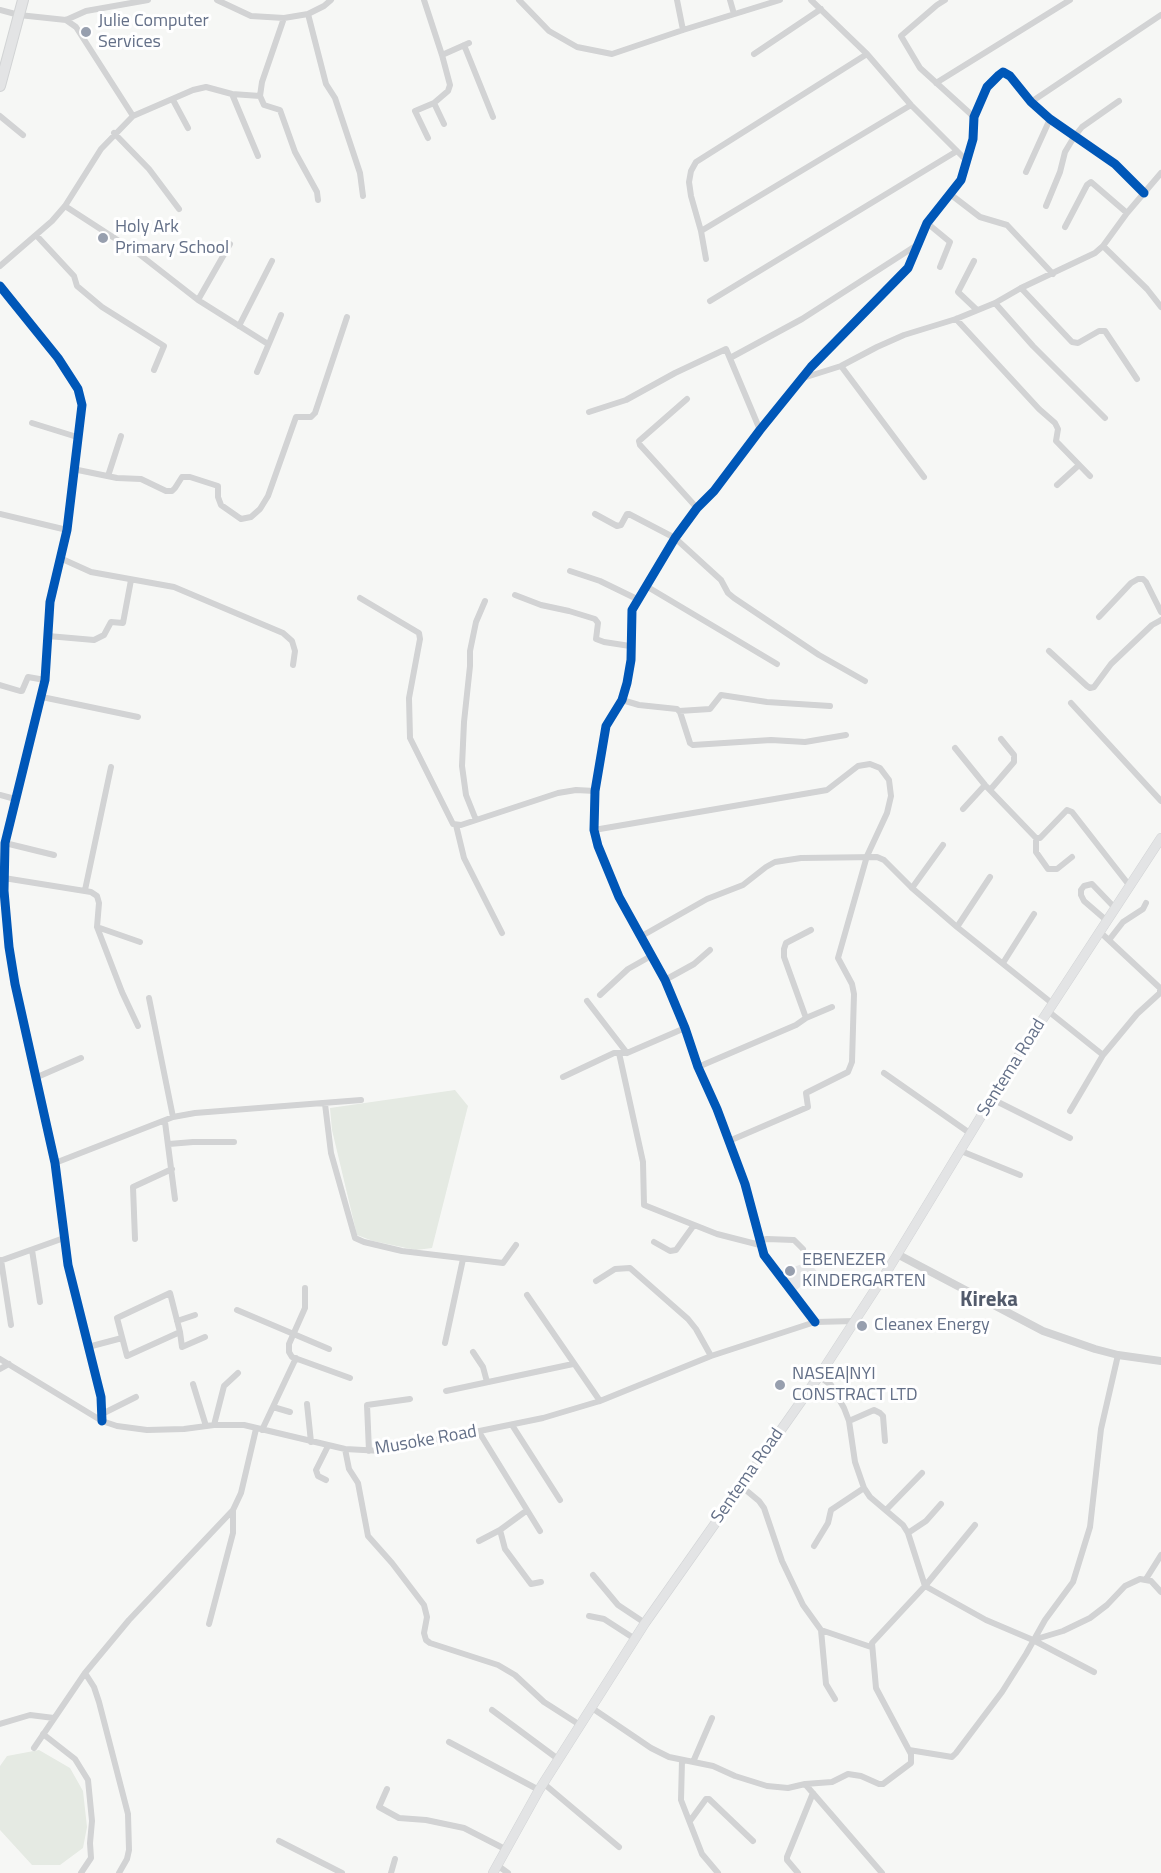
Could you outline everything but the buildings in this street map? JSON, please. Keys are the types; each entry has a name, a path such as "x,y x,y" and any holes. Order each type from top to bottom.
{"main road":[{"path":"0,86 23,0"},
{"name":"Sentema Road","path":"495,1869 541,1786 645,1623 819,1376 992,1099 1161,838"}],"street":[{"path":"66,20 86,11 148,0"},
{"path":"217,0 251,16 284,18 308,14 324,6 330,0"},
{"path":"424,0 442,55 449,88 434,103 416,111 428,138"},
{"path":"519,0 549,31 577,47 612,54 780,0"},
{"path":"676,0 682,30"},
{"path":"730,0 735,14"},
{"path":"811,0 867,54 911,105 967,161"},
{"path":"945,0 935,3 901,36 920,68 974,117"},
{"path":"936,82 1070,0"},
{"path":"754,54 821,9"},
{"path":"0,10 19,15 66,20 76,27 132,116"},
{"path":"308,14 326,84 335,98 360,172 363,196"},
{"path":"1031,102 1161,15"},
{"path":"284,18 262,81 260,96 264,105 280,110 295,152 317,192 318,200"},
{"path":"442,55 466,44 493,117"},
{"path":"706,259 689,182 696,162 867,54"},
{"path":"815,1322 769,1263 759,1243 745,1184 698,1067 685,1028 665,980 640,937 607,871 594,830 595,791 606,726 622,700 629,672 632,610 675,538 697,508 714,491 759,430 802,378 908,268 927,223 961,180 973,139 974,117 987,87 1003,72 1010,76 1031,102 1050,119 1115,164 1144,193"},
{"path":"0,266 64,206 87,169 114,133 132,116 193,90 206,87 232,94 260,96"},
{"path":"232,94 258,156"},
{"path":"173,100 188,128"},
{"path":"1047,206 1065,152 1074,137 1082,127 1119,101"},
{"path":"434,103 444,124"},
{"path":"701,231 911,105"},
{"path":"0,116 23,135"},
{"path":"1026,172 1050,119"},
{"path":"114,133 149,169 179,209"},
{"path":"710,301 957,151"},
{"path":"802,378 841,366 881,345 995,303 1095,253 1161,173"},
{"path":"1065,227 1091,182 1127,213"},
{"path":"950,194 980,217 1007,225 1053,274"},
{"path":"64,206 139,254 198,300 268,344"},
{"path":"927,223 950,242 940,267"},
{"path":"36,234 74,276 77,286 102,307 164,346 154,370"},
{"path":"198,300 230,244"},
{"path":"730,358 802,319 918,245"},
{"path":"1103,246 1147,289 1161,307"},
{"path":"239,326 272,261"},
{"path":"974,261 958,292 977,310"},
{"path":"0,286 58,358 78,389 82,405 68,530 50,602 45,680 5,843 2,891 15,984 55,1163 64,1238 74,1291 100,1397 102,1417 136,1396"},
{"path":"1022,288 1072,342 1078,343 1099,331 1105,331 1137,379"},
{"path":"995,303 1033,346 1105,418"},
{"path":"257,372 282,315"},
{"path":"74,469 108,476 141,479 166,491 175,489 182,477 190,477 218,486 221,505 241,519 251,517 260,509 268,496 296,417 310,417 315,413 347,317"},
{"path":"956,319 1055,423 1058,429 1056,441 1090,476"},
{"path":"589,412 626,400 726,349 759,430"},
{"path":"841,366 924,477"},
{"path":"687,399 639,441 640,445 697,508"},
{"path":"32,423 77,437"},
{"path":"108,476 121,436"},
{"path":"1057,485 1079,465"},
{"path":"0,514 68,530"},
{"path":"595,514 617,526 630,514 675,538 722,580 728,593 734,598 819,655 865,681"},
{"path":"60,558 91,572 174,587 283,633 292,640 295,651 293,665"},
{"path":"570,571 600,581 637,599"},
{"path":"1099,617 1138,579 1146,582 1161,612"},
{"path":"48,636 94,640 104,635 111,622 123,623 131,580"},
{"path":"646,586 777,664"},
{"path":"515,596 595,619 598,623 596,639 630,646"},
{"path":"360,598 418,633 420,639 409,698 410,738 451,822 456,825 464,858 502,933"},
{"path":"476,820 466,795 462,766 470,651 476,622 485,601"},
{"path":"1049,651 1087,686 1094,687 1111,664 1152,625 1161,620"},
{"path":"0,685 22,691 28,677 45,680"},
{"path":"622,700 679,711 710,709 721,695 767,702 830,706"},
{"path":"42,697 138,717"},
{"path":"1071,703 1161,801"},
{"path":"679,711 689,741 693,745 771,741 805,742 846,735"},
{"path":"963,809 1014,762 1014,755 1001,738"},
{"path":"955,748 1036,838 1036,852 1048,868 1057,869 1072,857"},
{"path":"594,830 827,790 858,766 870,764 880,768 889,780 891,788 887,813 867,856 838,958 852,984 854,994 852,1062 848,1072 806,1093 808,1107 729,1141"},
{"path":"85,890 111,767"},
{"path":"456,825 558,793 576,790 595,791"},
{"path":"0,795 15,799"},
{"path":"1036,838 1040,838 1067,810 1072,812 1129,885"},
{"path":"5,843 54,855"},
{"path":"912,888 943,845"},
{"path":"640,937 706,899 743,885 775,862 801,858 877,857 884,860 957,927 1003,963 1103,1055"},
{"path":"957,927 990,877"},
{"path":"4,878 91,891 97,896 99,903 97,927 138,1026"},
{"path":"1106,920 1084,901 1080,895 1081,890 1084,886 1092,884 1115,908"},
{"path":"1109,940 1123,922 1140,912 1146,903"},
{"path":"1003,963 1034,914"},
{"path":"97,927 140,942"},
{"path":"806,1018 784,957 784,949 786,943 811,930"},
{"path":"1070,1111 1103,1055 1137,1014 1160,993 1160,988 1099,931"},
{"path":"665,980 694,964 710,950"},
{"path":"600,995 628,969 651,956"},
{"path":"149,998 173,1117"},
{"path":"587,1001 627,1053"},
{"path":"698,1067 832,1007"},
{"path":"563,1077 614,1053 627,1053 685,1028"},
{"path":"619,1053 643,1162 644,1205 728,1237 759,1243 767,1239 794,1240 803,1249"},
{"path":"36,1077 81,1058"},
{"path":"884,1073 971,1134"},
{"path":"992,1099 1070,1138"},
{"path":"55,1163 173,1117 195,1113 361,1100"},
{"path":"325,1104 331,1153 355,1238 402,1251 503,1263 516,1245"},
{"path":"165,1122 175,1199"},
{"path":"169,1144 234,1142"},
{"path":"961,1151 1020,1175"},
{"path":"135,1239 133,1187 172,1169"},
{"path":"654,1242 670,1251 676,1250 694,1225"},
{"path":"11,1325 0,1261 64,1238"},
{"path":"32,1250 40,1302"},
{"path":"897,1254 1043,1331 1067,1341 1118,1355 1161,1361"},
{"path":"445,1343 463,1259"},
{"path":"596,1281 615,1269 630,1268 692,1324 711,1356"},
{"path":"305,1288 305,1308 288,1350 296,1358 350,1378"},
{"path":"180,1332 127,1356 117,1318 170,1293 180,1332 182,1347 205,1337"},
{"path":"527,1295 600,1401"},
{"path":"237,1310 329,1349"},
{"path":"177,1321 195,1315"},
{"name":"Musoke Road","path":"0,1359 117,1426 147,1430 244,1425 328,1446 382,1451 543,1418 600,1401 711,1356 815,1322 855,1321"},
{"path":"88,1347 122,1338"},
{"path":"473,1352 483,1367 487,1382"},
{"path":"909,1750 946,1756 956,1753 1002,1692 1045,1620 1073,1582 1090,1527 1101,1429 1118,1355"},
{"path":"34,1748 85,1673 129,1620 233,1510 241,1493 259,1430 273,1407 296,1358"},
{"path":"0,1369 9,1364"},
{"path":"446,1391 573,1364"},
{"path":"214,1425 224,1386 238,1373"},
{"path":"819,1376 831,1385 849,1421 855,1462 864,1488 870,1497 908,1533 925,1586 1002,1628 1033,1640 1094,1672"},
{"path":"194,1384 206,1426"},
{"path":"369,1451 367,1405 410,1399"},
{"path":"307,1404 311,1442"},
{"path":"273,1407 290,1412"},
{"path":"849,1421 874,1410 880,1413 883,1416 885,1441"},
{"path":"512,1425 560,1500"},
{"path":"479,1432 540,1531"},
{"path":"326,1480 318,1476 316,1470 328,1446"},
{"path":"345,1449 347,1462 358,1483 368,1536 424,1605 427,1617 424,1633 426,1640 448,1650 498,1665 516,1675 544,1702 580,1725"},
{"path":"886,1510 922,1473"},
{"path":"741,1486 764,1508 782,1561 804,1605 821,1630 826,1684 835,1699"},
{"path":"814,1546 828,1523 831,1510 864,1488"},
{"path":"908,1533 926,1521 941,1504"},
{"path":"209,1624 233,1533 233,1510"},
{"path":"479,1541 500,1530 526,1511"},
{"path":"592,1708 651,1748 669,1757 712,1766 746,1781 776,1788 788,1788 832,1782 848,1774 883,1784 911,1763 913,1758 879,1697 871,1647 874,1640 925,1586 975,1526"},
{"path":"500,1530 505,1549 531,1584 541,1582"},
{"path":"1146,1579 1161,1555"},
{"path":"593,1575 618,1605 645,1623"},
{"path":"1033,1640 1063,1631 1090,1618 1107,1605 1125,1586 1140,1579 1151,1581 1161,1592"},
{"path":"589,1616 604,1619 635,1639"},
{"path":"821,1630 871,1647"},
{"path":"85,1673 94,1687 99,1702 128,1814 129,1850 119,1873"},
{"path":"492,1710 558,1759"},
{"path":"0,1724 30,1715 54,1718"},
{"path":"693,1762 712,1718"},
{"path":"43,1734 75,1759 87,1780 92,1821 91,1858 81,1873"},
{"path":"449,1742 541,1786 619,1847"},
{"path":"681,1760 680,1794 702,1854 718,1873"},
{"path":"805,1784 882,1873"},
{"path":"387,1789 379,1807 399,1818 426,1820 464,1828 505,1849"},
{"path":"798,1873 787,1857 813,1793"},
{"path":"690,1821 706,1799 709,1799 753,1841"},
{"path":"279,1841 342,1873"},
{"path":"392,1873 395,1859"},
{"path":"495,1869 508,1873"}],"shaded area":[{"path":"455,1090 468,1106 432,1248 416,1250 373,1241 357,1235 332,1130 330,1108"},
{"path":"802,1264 811,1264 818,1273 795,1291 780,1272"},
{"path":"39,1750 70,1768 83,1791 87,1827 83,1848 60,1865 32,1865 0,1830 0,1766 7,1756"}],"cycle path":[{"path":"815,1322 764,1255 745,1184 717,1109 698,1067 685,1028 665,980 619,897 598,846 594,830 595,791 606,726 622,700 627,683 631,660 632,610 675,538 697,508 714,491 811,367 908,268 927,223 961,180 973,139 974,117 987,87 999,75 1003,72 1010,76 1031,102 1050,119 1115,164 1144,193"},
{"path":"0,286 58,358 78,389 82,405 67,530 50,602 45,680 5,843 4,891 15,984 55,1163 68,1265 101,1397 102,1421"}],"place":[{"name":"Julie Computer Services","path":"86,32"},
{"name":"Holy Ark Primary School","path":"103,238"},
{"name":"EBENEZER KINDERGARTEN","path":"790,1271"},
{"name":"Cleanex Energy","path":"862,1326"},
{"name":"NASEA|NYI CONSTRACT LTD","path":"780,1385"}],"district":[{"name":"Kireka","path":"989,1301"}]}
